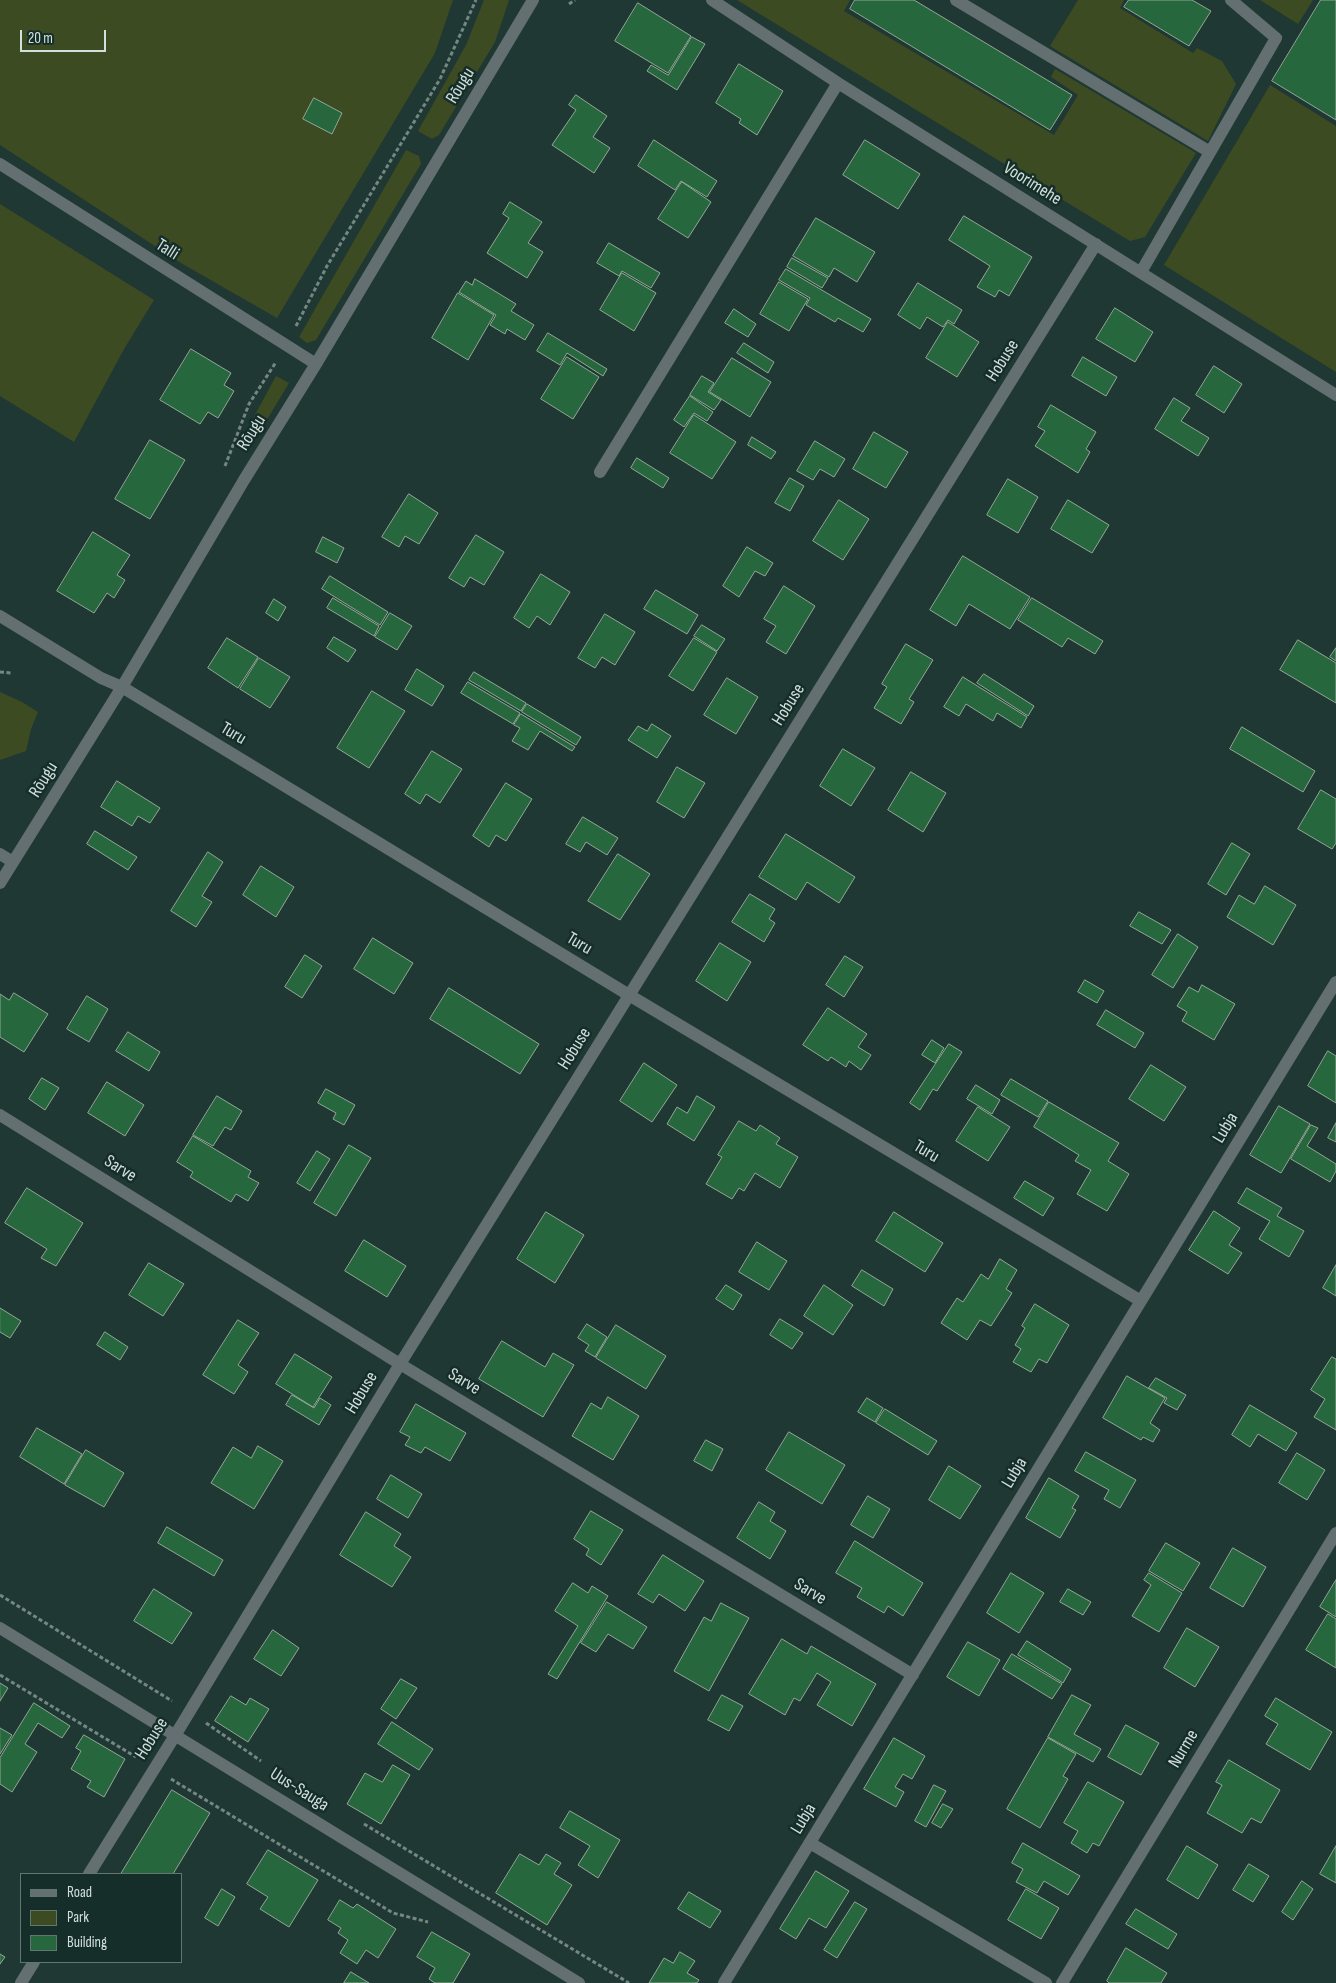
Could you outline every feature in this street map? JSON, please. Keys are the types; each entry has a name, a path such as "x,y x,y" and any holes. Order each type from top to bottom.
{"street":[{"name":"Rõugu","path":"0,883 122,687 532,0"},
{"name":"Voorimehe","path":"712,0 838,83 1336,395"},
{"path":"956,0 1210,152"},
{"path":"1141,272 1276,38 1231,0"},
{"path":"600,472 838,83"},
{"name":"Talli","path":"0,164 316,364"},
{"name":"Hobuse","path":"90,1873 400,1364 1096,244"},
{"name":"Turu","path":"0,616 101,678 122,687 629,995 1141,1301"},
{"path":"0,854 13,862"},
{"name":"Lubja","path":"724,1983 1336,982"},
{"name":"Sarve","path":"0,1115 400,1364 913,1675"},
{"name":"Nurme","path":"1062,1983 1336,1533"},
{"name":"Uus-Sauga","path":"0,1628 176,1734 579,1983"},
{"path":"810,1843 1046,1983"},
{"path":"21,1983 33,1963"}],"path":[{"path":"223,471 249,404 286,346 328,266 440,79 476,0"},
{"path":"569,4 575,0"},
{"path":"0,672 11,673"},
{"path":"0,1595 189,1712 268,1765"},
{"path":"0,1675 393,1913 428,1922"},
{"path":"360,1821 629,1983"}],"green space":[{"path":"0,0 453,0 435,53 277,318 181,263 0,145"},
{"path":"484,0 509,0 495,42 439,135 432,139 418,131 466,45"},
{"path":"737,0 850,0 844,11 1054,135 1078,95 1051,77 1055,69 1196,153 1145,237 1130,241"},
{"path":"1078,0 1124,0 1120,8 1193,53 1197,48 1222,61 1236,84 1208,141 1050,46"},
{"path":"1260,0 1313,0 1298,24"},
{"path":"1270,85 1336,126 1336,372 1164,265"},
{"path":"406,150 419,156 421,164 316,340 307,343 299,337"},
{"path":"0,204 154,300 124,349 74,442 0,396"},
{"path":"276,376 289,383 253,443 243,437"},
{"path":"0,692 38,712 31,729 26,751 0,760"}],"building":[{"path":"855,0 914,0 1072,95 1050,130 850,9"},
{"path":"1129,0 1192,0 1211,11 1189,46 1124,7"},
{"path":"1321,0 1336,0 1336,120 1272,81"},
{"path":"638,3 691,36 668,73 615,41"},
{"path":"692,37 705,44 677,90 647,71 651,65 668,75"},
{"path":"739,64 783,91 757,135 739,123 741,119 716,103"},
{"path":"576,95 607,116 593,137 610,148 594,173 552,145 576,110 569,105"},
{"path":"314,98 342,113 332,134 303,119"},
{"path":"654,140 717,181 707,197 681,181 675,190 638,166"},
{"path":"865,140 920,174 898,209 843,175"},
{"path":"682,182 711,202 688,238 658,219"},
{"path":"510,202 542,222 528,243 543,252 527,278 487,253 509,218 503,214"},
{"path":"964,216 1032,257 1009,296 999,290 995,297 977,287 990,266 949,240"},
{"path":"816,218 875,252 857,282 834,268 829,277 793,256"},
{"path":"609,243 660,273 651,288 622,271 619,276 597,263"},
{"path":"792,258 828,278 822,288 787,267"},
{"path":"786,269 871,319 863,332 838,318 835,322 806,305 810,298 779,280"},
{"path":"622,273 656,293 634,331 600,310"},
{"path":"475,279 516,304 511,311 534,325 525,340 507,329 505,334 490,325 496,315 459,292 466,281 472,285"},
{"path":"779,282 808,299 789,331 760,314"},
{"path":"918,283 962,310 954,324 948,320 943,327 927,317 920,329 898,315"},
{"path":"458,293 494,315 468,360 432,338"},
{"path":"1115,308 1153,332 1135,362 1096,339"},
{"path":"734,309 756,324 748,337 725,323"},
{"path":"948,322 979,342 957,377 926,358"},
{"path":"548,333 607,369 603,376 567,353 560,365 537,351"},
{"path":"744,343 774,362 768,373 737,353"},
{"path":"191,349 231,373 224,385 234,391 218,418 208,412 200,424 160,400"},
{"path":"567,357 599,377 573,419 541,399"},
{"path":"1083,357 1117,377 1106,396 1072,376"},
{"path":"732,358 771,382 750,417 710,392"},
{"path":"1214,366 1242,384 1224,413 1196,395"},
{"path":"702,376 714,383 708,392 721,400 714,410 690,395"},
{"path":"690,396 713,412 707,421 694,413 684,427 674,420"},
{"path":"1174,398 1190,408 1181,421 1209,438 1198,456 1155,429"},
{"path":"1051,405 1096,432 1086,449 1090,452 1078,473 1035,446 1045,431 1038,427"},
{"path":"694,415 736,442 712,479 670,453"},
{"path":"874,432 908,452 886,488 853,469"},
{"path":"752,437 776,452 771,459 748,445"},
{"path":"150,440 185,460 150,519 115,499"},
{"path":"815,441 845,459 834,477 820,469 813,480 797,471"},
{"path":"637,458 669,478 663,488 631,468"},
{"path":"790,478 804,486 790,511 775,503"},
{"path":"1008,479 1038,497 1018,533 987,515"},
{"path":"409,494 438,513 419,544 405,536 399,547 382,537"},
{"path":"839,500 869,519 843,560 813,541"},
{"path":"1068,500 1109,525 1092,553 1051,529"},
{"path":"93,532 130,555 117,575 125,580 114,598 107,593 94,613 57,591"},
{"path":"476,535 504,552 484,585 470,577 464,587 449,578"},
{"path":"323,537 344,548 337,563 316,552"},
{"path":"747,547 773,563 765,576 755,571 739,597 723,586"},
{"path":"963,556 1030,597 1010,629 969,604 956,626 930,610"},
{"path":"541,574 570,592 550,625 537,616 529,628 514,618"},
{"path":"330,576 388,612 380,625 322,589"},
{"path":"784,586 815,606 786,654 766,642 776,626 764,619"},
{"path":"656,590 698,615 687,634 644,609"},
{"path":"333,598 379,626 374,636 327,608"},
{"path":"1032,598 1103,641 1095,654 1068,638 1062,647 1018,620"},
{"path":"274,599 286,607 278,621 266,613"},
{"path":"390,613 412,626 397,650 375,637"},
{"path":"605,614 635,632 615,665 602,657 595,668 578,658"},
{"path":"702,625 725,639 717,651 694,636"},
{"path":"334,637 356,650 348,662 327,648"},
{"path":"227,638 258,657 238,688 208,668"},
{"path":"694,638 717,652 693,691 669,676"},
{"path":"1298,640 1336,663 1336,703 1280,670"},
{"path":"906,644 933,660 909,699 914,702 901,724 874,708 887,687 882,684"},
{"path":"1336,648 1336,661 1330,657"},
{"path":"259,658 290,677 270,708 240,689"},
{"path":"417,669 444,686 432,706 405,690"},
{"path":"474,672 526,703 521,711 469,680"},
{"path":"984,674 1034,706 1028,716 977,683"},
{"path":"963,677 1027,717 1021,728 997,713 993,721 966,704 959,716 944,707"},
{"path":"727,678 758,697 736,734 704,715"},
{"path":"468,682 520,713 513,724 461,693"},
{"path":"372,691 405,711 369,768 337,748"},
{"path":"527,704 581,737 576,745 522,712"},
{"path":"521,714 575,747 572,751 540,731 528,750 512,741 520,728 514,725"},
{"path":"652,724 671,736 657,758 628,740 638,726 647,731"},
{"path":"1242,727 1315,771 1303,792 1230,749"},
{"path":"843,749 875,768 851,806 820,786"},
{"path":"432,751 462,769 440,803 426,794 420,804 405,794"},
{"path":"677,767 705,783 684,818 657,802"},
{"path":"911,772 946,793 923,832 888,810"},
{"path":"117,781 160,808 150,823 138,816 132,826 101,807"},
{"path":"506,783 532,799 506,841 496,835 489,847 473,836"},
{"path":"1321,790 1336,799 1336,843 1332,849 1298,829"},
{"path":"583,817 618,838 607,855 586,842 580,852 566,844"},
{"path":"95,831 137,857 128,870 87,844"},
{"path":"786,834 855,877 839,903 807,882 796,900 759,877"},
{"path":"1232,843 1250,854 1226,895 1208,884"},
{"path":"208,852 223,862 202,896 212,902 196,927 171,911"},
{"path":"618,854 650,874 620,920 588,901"},
{"path":"261,866 294,887 276,917 243,895"},
{"path":"1265,886 1296,905 1273,945 1227,917 1239,895 1254,904"},
{"path":"750,894 775,909 769,919 775,923 764,942 732,922"},
{"path":"1139,912 1171,930 1162,944 1130,926"},
{"path":"1178,934 1198,947 1173,988 1152,975"},
{"path":"373,938 413,963 394,994 354,969"},
{"path":"720,943 751,962 727,1001 696,981"},
{"path":"305,955 322,966 302,998 285,987"},
{"path":"845,956 863,967 844,997 826,985"},
{"path":"1085,980 1104,991 1097,1003 1078,992"},
{"path":"1202,985 1235,1004 1214,1040 1182,1021 1187,1012 1177,1006 1189,987 1198,992"},
{"path":"449,988 539,1044 520,1074 430,1019"},
{"path":"14,993 48,1014 24,1052 0,1037 0,994 9,1000"},
{"path":"87,996 108,1009 89,1042 67,1029"},
{"path":"828,1008 867,1034 858,1047 871,1055 861,1070 849,1061 846,1067 831,1057 828,1061 803,1045"},
{"path":"1106,1010 1144,1033 1135,1048 1097,1025"},
{"path":"128,1032 160,1052 149,1071 116,1051"},
{"path":"932,1040 944,1048 935,1063 922,1055"},
{"path":"949,1044 962,1052 937,1091 933,1089 920,1110 910,1103"},
{"path":"1328,1051 1336,1056 1336,1103 1308,1086"},
{"path":"644,1063 677,1085 652,1122 620,1101"},
{"path":"1151,1065 1186,1087 1164,1121 1129,1099"},
{"path":"42,1078 59,1088 45,1110 29,1099"},
{"path":"1011,1079 1048,1101 1038,1117 1001,1095"},
{"path":"107,1082 144,1105 125,1136 88,1113"},
{"path":"976,1085 1000,1100 992,1114 967,1099"},
{"path":"326,1089 355,1105 344,1125 333,1119 336,1113 318,1103"},
{"path":"217,1096 242,1111 231,1130 225,1127 213,1146 193,1135"},
{"path":"697,1096 715,1107 694,1141 667,1124 677,1107 687,1113"},
{"path":"1049,1102 1119,1143 1108,1161 1129,1174 1107,1211 1077,1194 1091,1170 1075,1161 1079,1155 1034,1127"},
{"path":"1279,1106 1310,1124 1281,1173 1250,1155"},
{"path":"978,1107 1010,1127 988,1161 956,1141"},
{"path":"739,1121 756,1131 760,1125 780,1138 776,1144 798,1157 780,1188 755,1173 744,1191 739,1188 732,1199 706,1184 722,1157 718,1155"},
{"path":"1336,1123 1336,1142 1328,1138"},
{"path":"1311,1125 1318,1128 1307,1146 1336,1164 1336,1171 1330,1182 1291,1159"},
{"path":"193,1136 251,1171 248,1177 259,1183 248,1201 236,1194 231,1202 190,1177 193,1172 177,1162"},
{"path":"349,1145 371,1158 336,1216 314,1203"},
{"path":"317,1151 330,1159 310,1191 297,1183"},
{"path":"1025,1181 1054,1198 1043,1216 1014,1198"},
{"path":"27,1188 83,1223 56,1266 41,1258 47,1249 5,1223"},
{"path":"1247,1188 1282,1208 1277,1216 1304,1231 1289,1257 1259,1239 1270,1221 1238,1203"},
{"path":"1214,1211 1240,1228 1229,1245 1242,1253 1228,1274 1189,1250"},
{"path":"546,1212 584,1235 555,1283 517,1259"},
{"path":"894,1212 943,1243 925,1272 876,1241"},
{"path":"364,1240 406,1266 387,1297 345,1271"},
{"path":"757,1242 787,1261 769,1290 739,1272"},
{"path":"1000,1259 1017,1270 1006,1289 1012,1293 991,1326 980,1320 967,1340 941,1323 957,1298 963,1302 981,1274 988,1279"},
{"path":"149,1263 184,1284 163,1316 129,1295"},
{"path":"1336,1265 1336,1296 1323,1288"},
{"path":"862,1270 893,1289 884,1306 852,1286"},
{"path":"726,1285 742,1295 733,1310 716,1299"},
{"path":"824,1285 853,1305 833,1335 804,1316"},
{"path":"1035,1304 1069,1325 1047,1363 1039,1359 1031,1372 1013,1362 1021,1349 1015,1345 1025,1328 1022,1326"},
{"path":"0,1308 21,1321 10,1338 0,1332"},
{"path":"780,1319 803,1333 792,1349 770,1335"},
{"path":"238,1320 259,1333 238,1365 248,1372 234,1394 203,1375"},
{"path":"587,1324 607,1337 595,1357 585,1351 589,1345 578,1338"},
{"path":"616,1325 666,1356 646,1389 596,1358"},
{"path":"105,1332 128,1347 120,1360 97,1345"},
{"path":"502,1341 545,1367 553,1353 574,1365 543,1417 479,1379"},
{"path":"295,1354 332,1377 313,1407 276,1384"},
{"path":"1332,1357 1336,1359 1336,1430 1314,1417 1325,1399 1311,1390"},
{"path":"1127,1376 1165,1398 1150,1423 1160,1430 1153,1442 1143,1437 1141,1440 1103,1418"},
{"path":"1156,1378 1186,1395 1177,1410 1164,1403 1167,1398 1149,1388"},
{"path":"292,1395 314,1408 320,1398 331,1405 319,1425 286,1405"},
{"path":"608,1397 639,1416 613,1460 572,1436 591,1403 601,1409"},
{"path":"867,1398 883,1408 875,1422 858,1412"},
{"path":"416,1404 466,1433 450,1461 425,1447 421,1453 405,1445 410,1437 400,1432"},
{"path":"1250,1405 1297,1433 1286,1451 1258,1434 1250,1447 1232,1435"},
{"path":"885,1409 937,1441 928,1455 876,1423"},
{"path":"37,1428 82,1454 64,1484 20,1457"},
{"path":"789,1432 845,1465 822,1504 766,1470"},
{"path":"706,1440 723,1449 712,1471 694,1461"},
{"path":"258,1446 283,1461 254,1509 211,1483 233,1447 251,1458"},
{"path":"86,1450 124,1473 104,1507 65,1485"},
{"path":"1086,1452 1136,1480 1120,1508 1104,1499 1109,1490 1075,1471"},
{"path":"1297,1453 1325,1470 1307,1500 1279,1483"},
{"path":"949,1466 981,1486 960,1519 929,1500"},
{"path":"391,1475 422,1494 408,1518 377,1499"},
{"path":"1049,1478 1079,1496 1072,1508 1076,1510 1060,1538 1026,1518"},
{"path":"868,1496 890,1509 873,1538 851,1525"},
{"path":"759,1502 775,1512 770,1521 786,1531 770,1559 737,1538"},
{"path":"591,1511 623,1530 601,1565 586,1555 589,1549 574,1539"},
{"path":"366,1512 401,1534 394,1546 411,1557 392,1587 340,1555"},
{"path":"167,1527 223,1560 214,1576 158,1543"},
{"path":"855,1541 923,1583 903,1616 888,1606 884,1613 857,1597 862,1588 836,1573"},
{"path":"1166,1543 1200,1563 1183,1591 1149,1571"},
{"path":"1233,1548 1266,1567 1243,1607 1210,1588"},
{"path":"663,1555 704,1581 685,1611 659,1594 653,1603 638,1594"},
{"path":"1011,1573 1044,1593 1019,1633 987,1613"},
{"path":"1149,1573 1182,1593 1159,1632 1132,1616 1151,1585 1144,1580"},
{"path":"1336,1580 1336,1617 1320,1607"},
{"path":"573,1583 588,1593 592,1586 608,1596 557,1679 548,1674 578,1626 555,1611"},
{"path":"154,1589 192,1613 172,1644 134,1621"},
{"path":"1068,1589 1091,1602 1083,1615 1060,1602"},
{"path":"607,1602 647,1627 633,1649 608,1634 596,1652 581,1643"},
{"path":"721,1603 749,1618 709,1691 674,1671 704,1617 711,1621"},
{"path":"1328,1614 1336,1619 1336,1668 1306,1650"},
{"path":"1187,1628 1219,1647 1195,1687 1164,1668"},
{"path":"273,1630 299,1648 281,1676 254,1659"},
{"path":"782,1639 807,1654 811,1646 876,1684 852,1726 817,1705 831,1682 817,1673 800,1701 794,1698 785,1715 749,1694"},
{"path":"1027,1641 1071,1669 1063,1683 1018,1655"},
{"path":"968,1642 1000,1660 979,1696 947,1677"},
{"path":"1012,1654 1062,1684 1052,1699 1003,1669"},
{"path":"401,1679 417,1688 396,1719 381,1709"},
{"path":"0,1683 8,1688 0,1701"},
{"path":"722,1695 743,1706 729,1731 708,1720"},
{"path":"1072,1695 1091,1705 1074,1734 1101,1749 1093,1762 1048,1737"},
{"path":"231,1696 246,1705 250,1698 269,1709 248,1742 215,1721"},
{"path":"1276,1698 1332,1732 1310,1770 1266,1744 1278,1724 1265,1716"},
{"path":"34,1703 70,1726 62,1738 38,1723 25,1744 37,1752 12,1792 0,1784 0,1758"},
{"path":"392,1722 433,1749 419,1770 378,1744"},
{"path":"1126,1725 1159,1743 1141,1775 1108,1757"},
{"path":"0,1728 12,1735 0,1754"},
{"path":"84,1735 125,1759 104,1797 87,1787 91,1781 71,1769 81,1751 76,1748"},
{"path":"894,1738 925,1756 912,1779 903,1774 895,1787 904,1792 896,1807 864,1789"},
{"path":"1048,1738 1076,1754 1063,1776 1068,1779 1040,1828 1007,1809"},
{"path":"1229,1760 1280,1790 1261,1823 1251,1818 1242,1833 1207,1813 1222,1785 1216,1782"},
{"path":"393,1765 410,1775 381,1824 347,1804 365,1773 382,1782"},
{"path":"1088,1782 1124,1802 1099,1846 1093,1843 1087,1853 1071,1843 1078,1831 1064,1823"},
{"path":"934,1785 946,1791 926,1827 915,1821"},
{"path":"172,1790 210,1813 174,1873 122,1873"},
{"path":"943,1804 953,1809 941,1828 932,1823"},
{"path":"570,1811 620,1840 598,1878 578,1865 590,1846 560,1828"},
{"path":"1023,1843 1080,1876 1068,1895 1044,1881 1037,1893 1016,1882 1023,1869 1012,1863"},
{"path":"1187,1846 1218,1865 1198,1899 1167,1880"},
{"path":"1336,1846 1336,1883 1320,1874"},
{"path":"268,1850 318,1880 289,1927 260,1909 268,1897 247,1884"},
{"path":"520,1854 539,1865 546,1854 561,1863 554,1874 572,1885 547,1925 496,1893"},
{"path":"1249,1864 1269,1876 1253,1902 1233,1890"},
{"path":"816,1871 849,1891 826,1928 809,1918 796,1939 780,1929"},
{"path":"1302,1881 1313,1889 1293,1920 1282,1912"},
{"path":"222,1889 235,1897 218,1926 205,1918"},
{"path":"1026,1889 1059,1908 1041,1939 1008,1920"},
{"path":"689,1892 721,1911 710,1928 678,1909"},
{"path":"340,1900 353,1908 357,1904 396,1929 378,1958 366,1950 357,1964 340,1953 348,1940 338,1933 341,1928 328,1920"},
{"path":"855,1902 867,1909 837,1958 824,1950"},
{"path":"1136,1909 1177,1934 1168,1949 1126,1924"},
{"path":"432,1932 470,1954 453,1983 435,1983 429,1979 435,1968 417,1957"},
{"path":"1126,1948 1167,1973 1161,1983 1109,1983 1107,1981"},
{"path":"680,1952 695,1961 687,1973 699,1980 697,1983 649,1983 664,1958 673,1963"},
{"path":"0,1954 5,1957 0,1964"},
{"path":"351,1972 369,1983 344,1983"}]}
